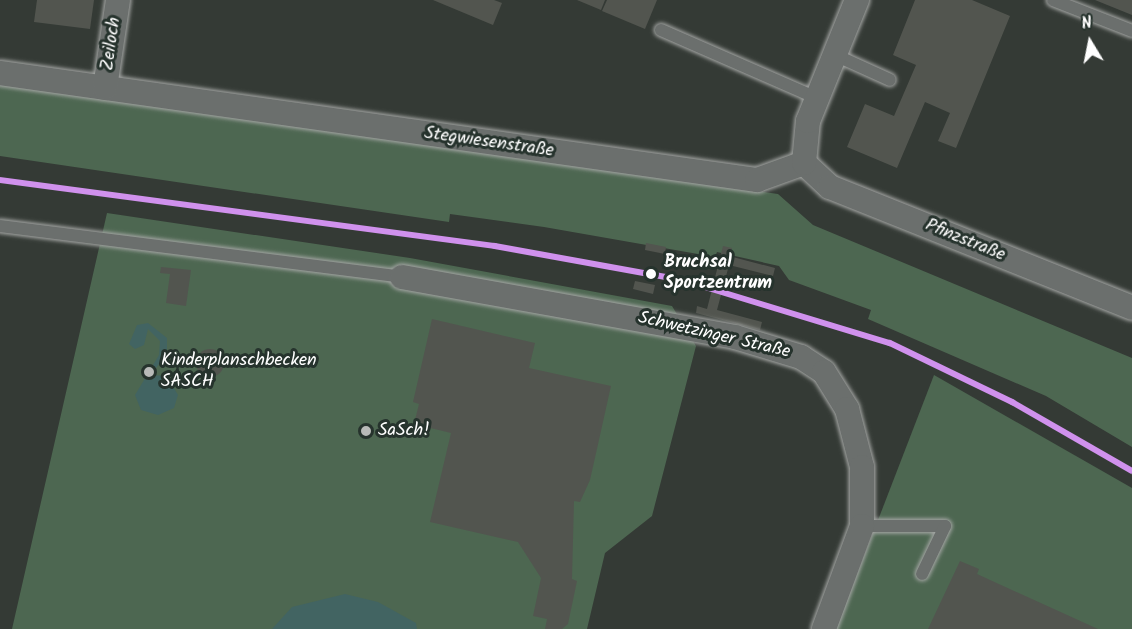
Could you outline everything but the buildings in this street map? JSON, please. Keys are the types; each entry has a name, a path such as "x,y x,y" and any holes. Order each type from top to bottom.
{"street":[{"name":"Zeiloch","path":"105,88 118,0"},
{"path":"804,163 808,121 857,0"},
{"name":"Stegwiesenstraße","path":"0,72 757,180 804,163"},
{"name":"Pfinzstraße","path":"804,163 830,187 1132,308"},
{"name":"Schwetzinger Straße","path":"402,277 678,326 801,357 824,372 847,409 862,467 862,526 824,629"}],"lane":[{"path":"1053,0 1132,31"},
{"path":"661,30 818,98"},
{"path":"835,55 890,80"},
{"path":"0,229 402,277"},
{"path":"862,526 945,526 922,574"}],"green space":[{"path":"0,82 778,194 813,225 1132,358 1132,447 1046,396 868,319 871,310 789,280 779,266 717,252 715,257 544,227 450,214 449,222 0,156"},
{"name":"SaSch!","path":"107,213 410,258 672,306 696,346 652,516 605,553 587,629 12,629"},
{"path":"934,375 1132,488 1132,629 836,629"}],"water":[{"name":"Kinderplanschbecken SASCH","path":"148,323 167,338 167,353 151,375 167,376 178,395 174,408 158,415 141,410 135,395 159,355 160,341 148,329 144,345 135,349 129,344 137,325"},
{"path":"345,594 378,602 416,623 417,629 272,629 292,607"}],"transit line":[{"path":"0,180 495,246 682,280 890,343 1012,402 1132,471"}],"place":[{"name":"Bruchsal Sportzentrum","path":"651,274"},
{"name":"Kinderplanschbecken SASCH","path":"149,372"},
{"name":"SaSch!","path":"366,431"}]}
